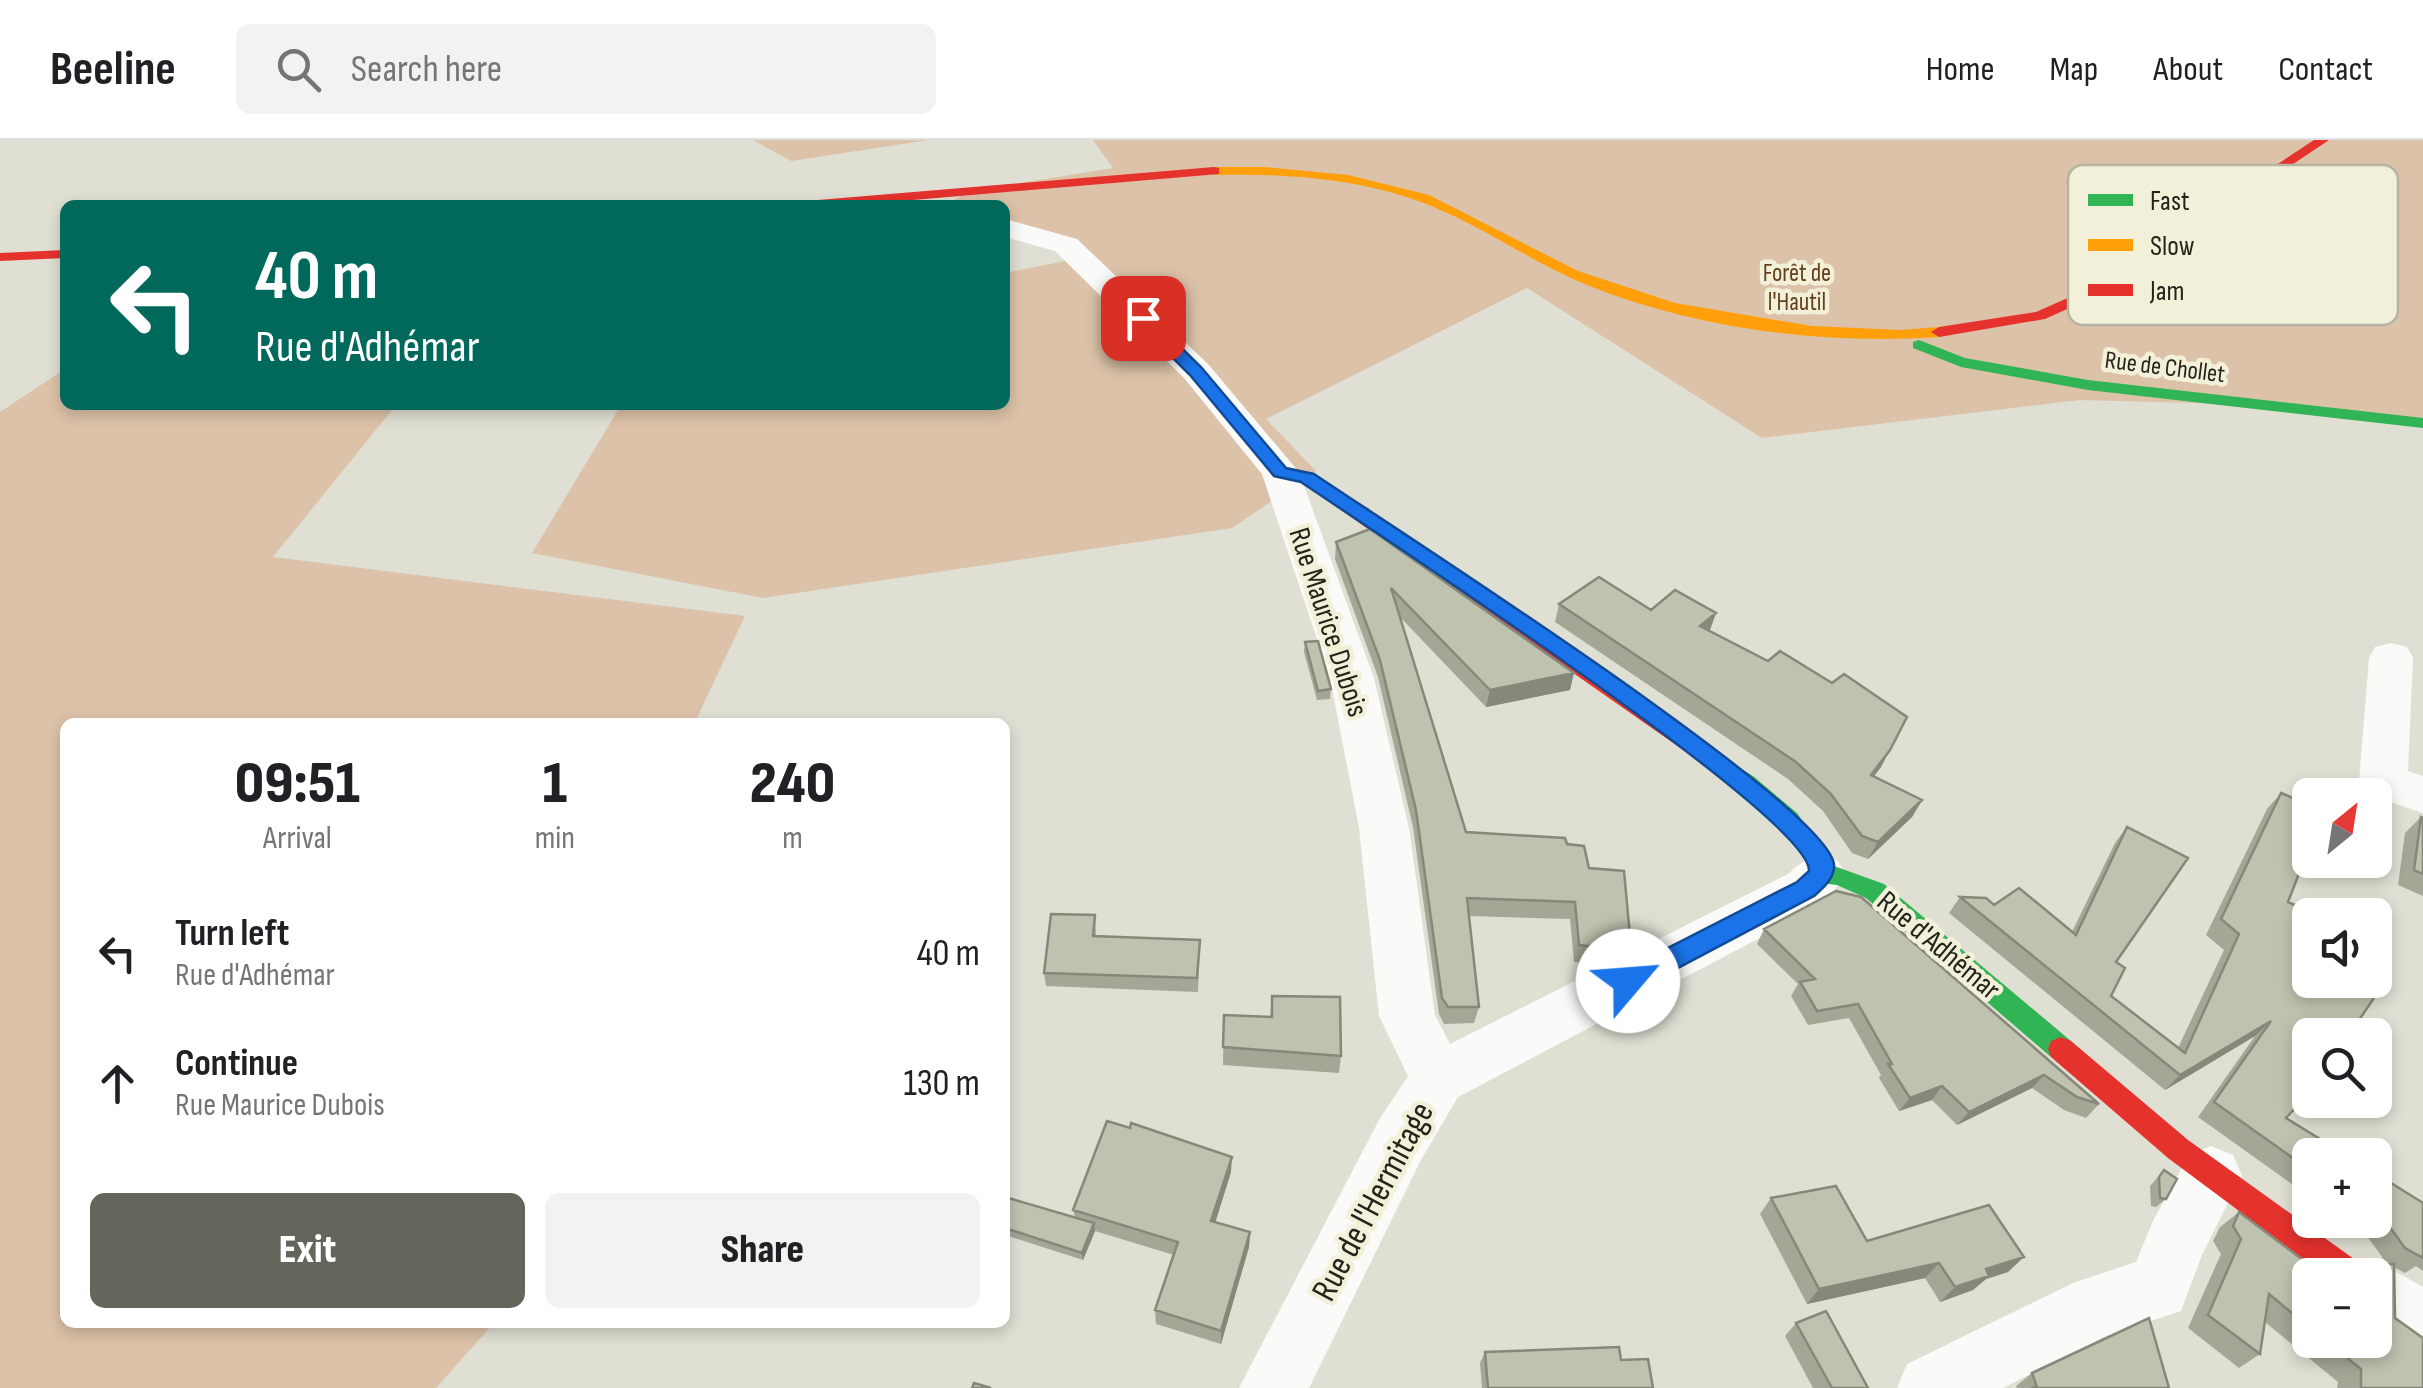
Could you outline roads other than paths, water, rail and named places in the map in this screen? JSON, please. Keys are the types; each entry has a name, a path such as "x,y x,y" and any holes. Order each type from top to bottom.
{"main road":[{"path":"2285,165 2323,140"},
{"path":"919,200 1233,170 1342,178 1424,198 1594,283 1650,300 1777,327 1909,336 1982,329 2040,316 2068,304"},
{"path":"0,257 60,254"},
{"name":"Rue de Chollet","path":"1909,336 1916,344 1961,362 2070,382 2423,423"},
{"path":"1280,472 1307,478 1597,674 1743,782 1808,839 1822,866 1820,876"},
{"name":"Rue d'Adhémar","path":"1820,876 1840,876 1875,891 2211,1175 2326,1258"}],"street":[{"name":"Rue Maurice Dubois","path":"1010,229 1066,245 1196,371 1280,472 1352,678 1384,828 1407,1016 1438,1078"},
{"path":"2390,658 2383,781 2423,795"},
{"name":"Rue de l'Hermitage","path":"1273,1388 1400,1140 1438,1078 1806,889 1820,876"},
{"path":"1931,1388 2096,1306 2158,1288 2175,1244 2211,1175"},
{"path":"2392,1305 2423,1326"}],"park label":[{"name":"Forêt de l'Hautil","path":"1797,286"}]}
